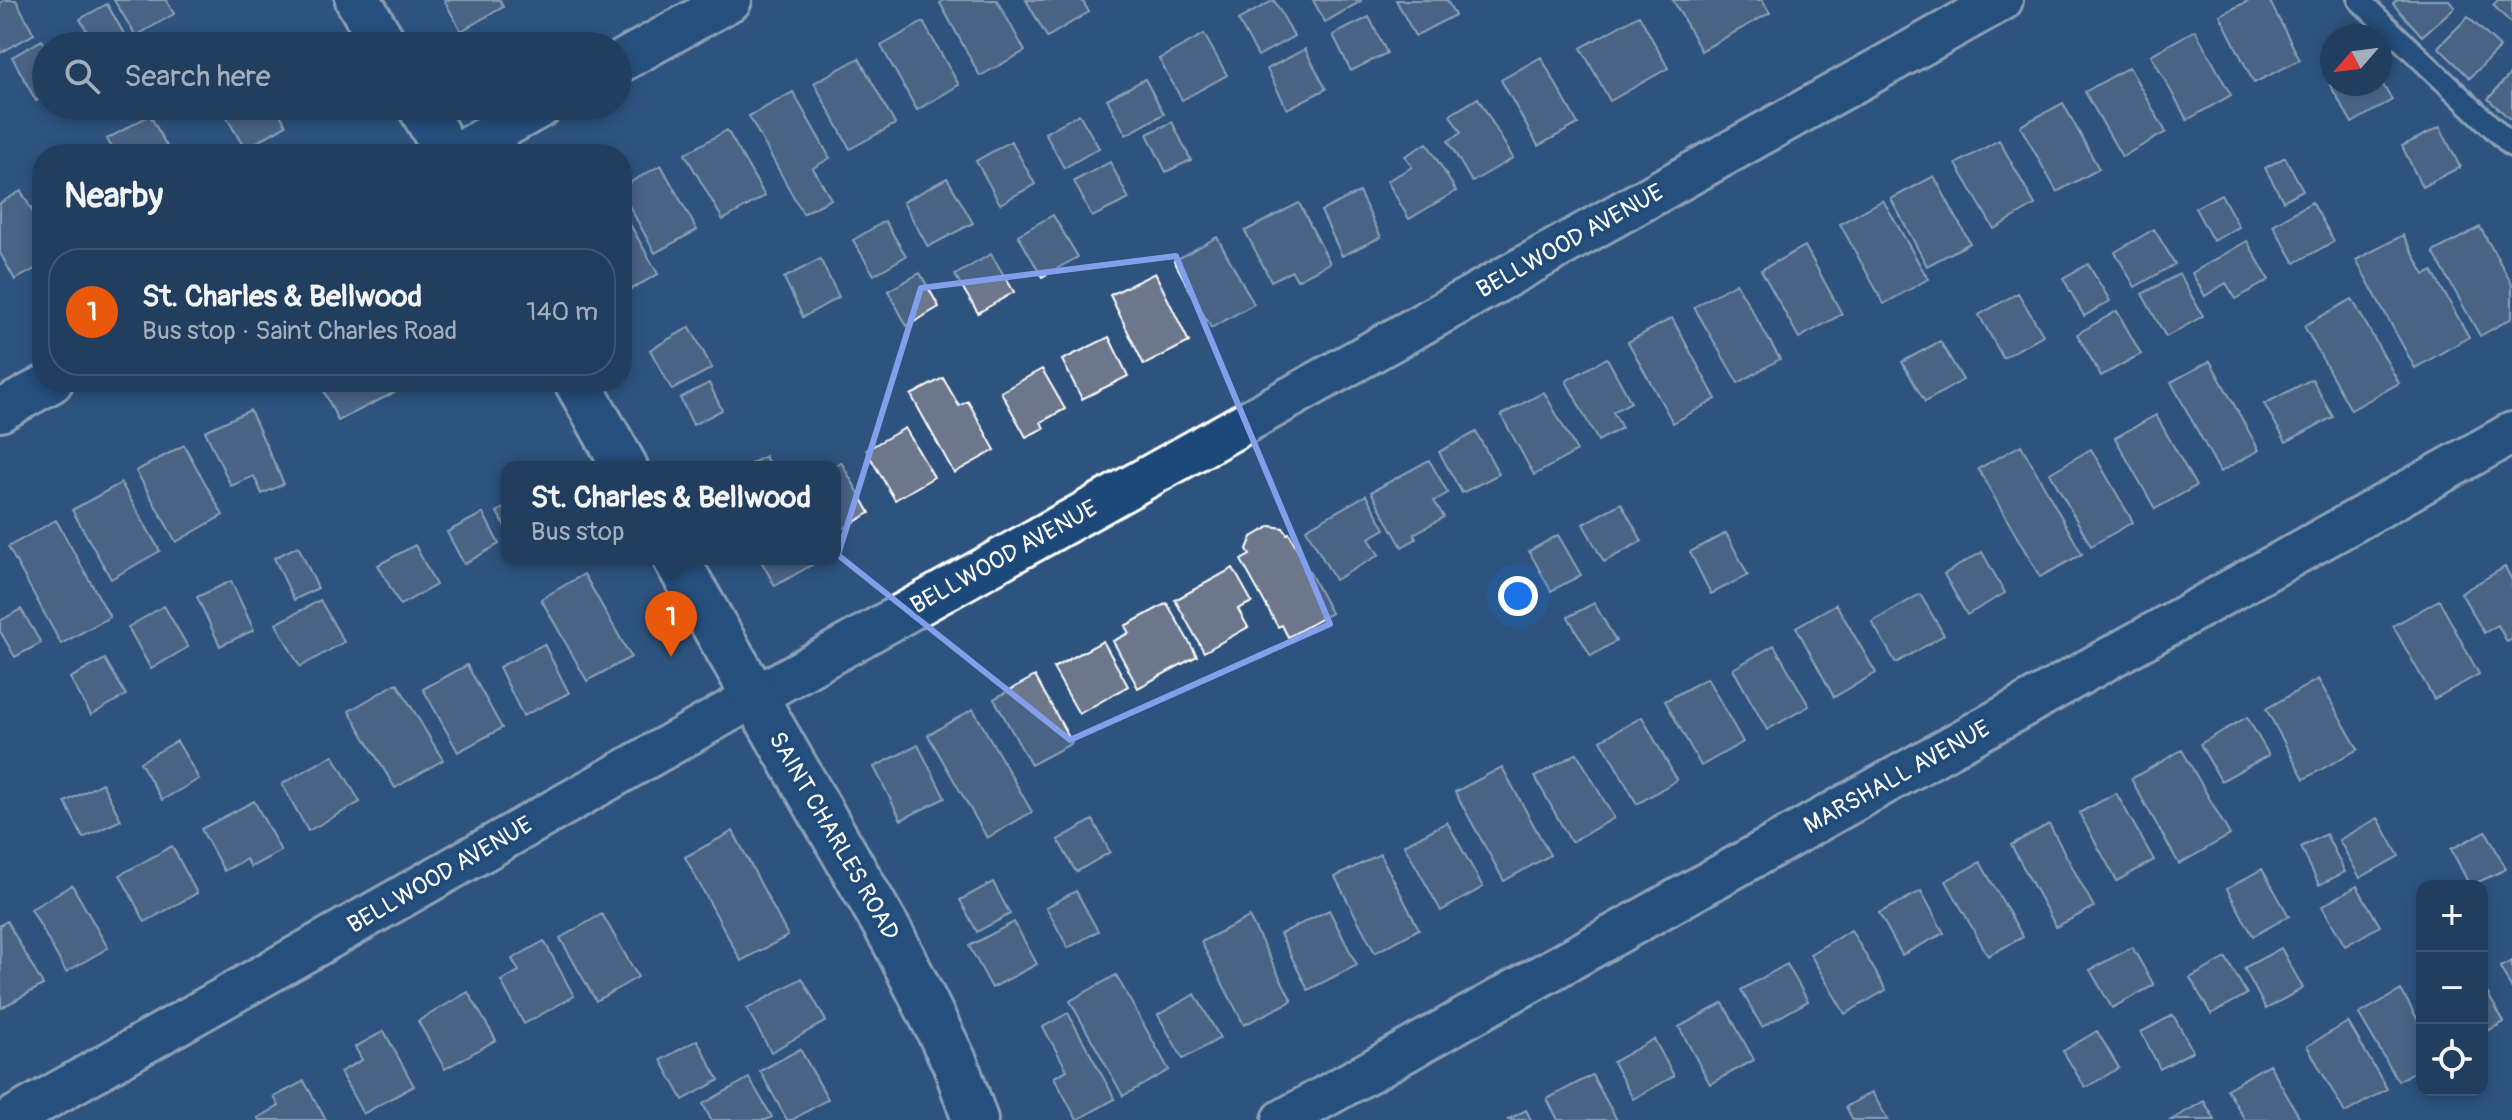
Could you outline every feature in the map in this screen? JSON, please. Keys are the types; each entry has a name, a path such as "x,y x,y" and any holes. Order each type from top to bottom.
{"main road":[{"path":"358,0 377,32"},
{"path":"428,120 442,144"},
{"path":"583,392 622,461"},
{"name":"SAINT CHARLES ROAD","path":"679,565 894,940 955,1063 975,1120"}],"street":[{"path":"632,55 731,0"},
{"name":"BELLWOOD AVENUE","path":"9,1120 754,697 2002,0"},
{"path":"474,144 517,120"},
{"path":"0,411 34,392"},
{"name":"MARSHALL AVENUE","path":"1283,1120 2512,433"}],"lane":[{"path":"2359,0 2512,146"}],"highlighted area":[{"path":"1176,256 1330,624 1070,740 838,555 921,288"}],"building":[{"path":"16,0 33,32 0,53 0,3"},
{"path":"114,0 166,0 174,14 143,32 134,32"},
{"path":"444,0 500,0 503,7 461,31"},
{"path":"945,0 997,0 1025,51 980,76 940,3"},
{"path":"1026,0 1082,0 1089,12 1047,37"},
{"path":"1274,0 1294,36 1258,56 1238,20"},
{"path":"1313,0 1360,0 1361,1 1325,22"},
{"path":"1396,0 1447,0 1455,15 1415,36"},
{"path":"1673,0 1762,0 1770,13 1701,51"},
{"path":"2250,0 2269,0 2300,60 2254,83 2220,15"},
{"path":"2397,0 2449,0 2455,7 2422,36 2393,4"},
{"path":"2498,0 2512,0 2512,24 2493,5"},
{"path":"107,4 123,32 88,32 80,19"},
{"path":"1639,15 1668,68 1610,101 1581,48"},
{"path":"1369,17 1387,53 1351,71 1333,35"},
{"path":"2468,17 2500,47 2470,78 2438,47"},
{"path":"923,22 959,85 917,110 881,46"},
{"path":"2195,30 2231,95 2187,120 2151,55"},
{"path":"1204,34 1227,75 1182,100 1159,59"},
{"path":"32,46 32,94 12,57"},
{"path":"1305,49 1326,89 1287,109 1267,69"},
{"path":"1541,57 1578,124 1538,146 1501,80"},
{"path":"859,58 895,124 850,149 814,83"},
{"path":"2129,67 2166,132 2122,157 2085,92"},
{"path":"2512,72 2512,121 2488,99"},
{"path":"1145,79 1164,114 1126,135 1107,99"},
{"path":"793,92 830,158 813,168 831,199 803,214 749,116"},
{"path":"2336,96 2390,96 2392,100 2352,123"},
{"path":"1478,98 1513,158 1472,182 1448,141 1461,133 1450,115"},
{"path":"2063,103 2099,169 2057,192 2020,126"},
{"path":"1079,114 1099,148 1064,168 1045,133"},
{"path":"141,120 153,120 166,144 110,144 107,139"},
{"path":"228,120 283,120 286,125 254,144 242,144"},
{"path":"1172,122 1191,160 1166,172 1147,134"},
{"path":"2440,127 2460,167 2422,187 2402,146"},
{"path":"727,130 765,196 723,220 685,154"},
{"path":"1999,140 2035,205 1994,229 1956,164"},
{"path":"1011,141 1035,184 1000,204 976,161"},
{"path":"1427,143 1456,191 1409,219 1387,181 1412,167 1405,156"},
{"path":"2285,157 2303,190 2283,201 2265,168"},
{"path":"1110,162 1129,199 1092,217 1074,181"},
{"path":"661,165 697,230 655,253 632,211 632,181"},
{"path":"1934,176 1970,243 1927,266 1891,199"},
{"path":"947,178 973,223 928,247 903,202"},
{"path":"21,191 32,210 32,271 15,280 0,253 0,203"},
{"path":"1359,192 1381,237 1342,256 1321,211"},
{"path":"2221,194 2239,227 2213,241 2195,208"},
{"path":"1883,200 1928,279 1884,304 1840,224"},
{"path":"2312,202 2334,241 2295,263 2273,225"},
{"path":"1299,203 1330,263 1297,280 1292,271 1271,281 1245,231"},
{"path":"1053,215 1078,257 1042,277 1018,235"},
{"path":"885,221 906,256 874,275 853,240"},
{"path":"2480,227 2512,284 2512,318 2480,336 2433,252"},
{"path":"632,228 658,274 632,288"},
{"path":"2154,229 2175,264 2135,287 2115,252"},
{"path":"2403,235 2425,275 2432,271 2469,337 2415,368 2356,260"},
{"path":"1217,237 1254,304 1211,328 1174,261"},
{"path":"2247,241 2269,280 2236,299 2226,283 2205,296 2192,273"},
{"path":"1805,246 1842,314 1799,338 1761,270"},
{"path":"991,254 1014,292 978,313 955,275"},
{"path":"820,259 839,297 803,317 784,278"},
{"path":"2088,264 2110,301 2084,316 2063,278"},
{"path":"920,273 939,307 907,326 888,291"},
{"path":"1155,273 1189,342 1144,365 1110,295"},
{"path":"2179,274 2203,316 2166,337 2142,294"},
{"path":"1736,283 1780,359 1738,383 1694,307"},
{"path":"2018,293 2043,335 2003,358 1979,315"},
{"path":"2352,299 2399,383 2351,410 2304,326"},
{"path":"2117,311 2141,354 2101,376 2077,334"},
{"path":"1672,318 1716,399 1673,423 1628,342"},
{"path":"690,327 712,368 672,390 650,350"},
{"path":"1109,337 1128,376 1082,399 1062,360"},
{"path":"1940,341 1963,380 1925,402 1902,362"},
{"path":"1607,358 1631,402 1613,412 1622,428 1598,441 1566,381"},
{"path":"2210,361 2259,450 2220,472 2171,382"},
{"path":"1042,369 1065,409 1041,422 1044,428 1026,437 1001,392"},
{"path":"943,378 959,406 968,401 995,450 954,473 911,395"},
{"path":"2312,379 2333,417 2286,442 2264,404"},
{"path":"709,383 722,410 693,425 680,398"},
{"path":"324,392 395,392 338,421"},
{"path":"1544,392 1577,451 1534,475 1501,415"},
{"path":"250,410 284,484 262,494 254,476 231,486 205,431"},
{"path":"2156,415 2196,486 2155,509 2115,438"},
{"path":"905,428 934,477 895,500 866,450"},
{"path":"1476,432 1499,474 1462,493 1439,452"},
{"path":"184,445 223,515 176,542 136,471"},
{"path":"2021,445 2082,554 2040,577 1978,469"},
{"path":"2091,449 2133,522 2091,546 2050,473"},
{"path":"1429,460 1448,493 1434,501 1444,517 1414,534 1416,539 1402,547 1371,492"},
{"path":"841,462 870,513 841,530"},
{"path":"121,483 160,551 111,579 72,510"},
{"path":"1366,495 1385,529 1369,538 1379,555 1335,580 1306,529"},
{"path":"1621,503 1642,541 1604,562 1583,524"},
{"path":"483,513 499,544 464,564 447,532"},
{"path":"56,520 110,617 61,644 8,547"},
{"path":"1271,526 1283,528 1289,533 1331,613 1288,637 1282,625 1278,627 1241,560 1250,555 1247,549 1252,537"},
{"path":"1726,533 1748,575 1711,594 1690,552"},
{"path":"1558,535 1581,575 1551,591 1529,551"},
{"path":"415,545 436,585 400,605 378,565"},
{"path":"298,546 318,588 294,600 274,558"},
{"path":"1982,552 2005,593 1967,615 1944,574"},
{"path":"763,565 812,565 775,586"},
{"path":"2505,567 2512,580 2512,639 2507,642 2498,625 2484,633 2461,593"},
{"path":"1233,568 1252,602 1238,609 1248,627 1204,652 1175,600"},
{"path":"584,574 631,657 587,681 541,599"},
{"path":"231,581 254,630 220,646 197,597"},
{"path":"1920,594 1944,635 1896,663 1872,622"},
{"path":"320,600 344,642 300,667 276,624"},
{"path":"2439,600 2479,674 2434,699 2393,626"},
{"path":"1167,603 1197,656 1138,688 1113,641 1129,633 1125,626"},
{"path":"1594,603 1616,641 1591,656 1568,617"},
{"path":"1836,604 1876,673 1834,697 1796,627"},
{"path":"164,606 188,647 151,669 128,627"},
{"path":"21,609 41,643 15,657 0,631 0,621"},
{"path":"1103,641 1128,686 1079,714 1053,668"},
{"path":"544,644 569,693 523,716 499,667"},
{"path":"1774,645 1809,706 1767,730 1733,669"},
{"path":"105,659 126,695 91,715 70,678"},
{"path":"467,665 502,728 458,752 423,689"},
{"path":"1035,676 1072,743 1031,765 994,699"},
{"path":"1707,678 1743,742 1701,766 1665,701"},
{"path":"2318,679 2358,749 2304,779 2266,709"},
{"path":"397,683 443,760 395,788 349,711"},
{"path":"973,709 1032,812 987,838 928,735"},
{"path":"1642,717 1677,780 1637,804 1601,740"},
{"path":"2247,717 2269,755 2221,781 2200,744"},
{"path":"177,741 199,779 162,800 140,762"},
{"path":"918,745 945,798 901,820 874,767"},
{"path":"2182,750 2230,835 2179,864 2131,779"},
{"path":"1577,753 1614,818 1571,842 1535,777"},
{"path":"333,755 360,802 308,831 282,784"},
{"path":"1502,767 1550,855 1504,881 1455,792"},
{"path":"102,783 121,820 83,838 65,802"},
{"path":"2116,793 2154,860 2117,881 2079,813"},
{"path":"254,801 281,851 251,867 246,859 224,871 201,829"},
{"path":"2378,818 2399,856 2360,878 2339,840"},
{"path":"1093,820 1110,852 1076,872 1058,840"},
{"path":"1447,822 1483,887 1441,911 1404,845"},
{"path":"2049,824 2094,907 2056,927 2011,845"},
{"path":"733,831 788,936 741,961 685,857"},
{"path":"2486,831 2506,869 2483,880 2467,880 2451,849"},
{"path":"2326,834 2345,872 2319,885 2301,847"},
{"path":"172,846 197,893 145,922 120,875"},
{"path":"1380,854 1419,929 1375,953 1335,877"},
{"path":"1980,862 2023,937 1988,956 1946,881"},
{"path":"2262,869 2289,916 2253,936 2227,889"},
{"path":"993,882 1010,914 977,932 960,900"},
{"path":"72,885 108,948 66,972 31,909"},
{"path":"2357,886 2380,926 2345,946 2322,906"},
{"path":"1076,891 1098,931 1068,948 1046,907"},
{"path":"1921,891 1944,933 1902,955 1879,913"},
{"path":"1329,910 1357,965 1308,990 1280,934"},
{"path":"602,914 638,977 596,1001 560,938"},
{"path":"1249,917 1292,1001 1244,1025 1201,942"},
{"path":"7,921 43,985 1,1008 0,925"},
{"path":"1014,922 1037,964 992,988 969,946"},
{"path":"1851,930 1886,990 1845,1014 1810,954"},
{"path":"544,941 574,996 524,1024 501,981 519,971 512,959"},
{"path":"2132,947 2154,985 2112,1008 2090,970"},
{"path":"2281,948 2303,988 2266,1009 2244,968"},
{"path":"2226,958 2247,994 2211,1014 2190,978"},
{"path":"2512,961 2512,989 2500,967"},
{"path":"1787,964 1808,1001 1762,1027 1741,990"},
{"path":"1116,975 1169,1070 1123,1096 1070,1001"},
{"path":"802,978 826,1021 771,1052 747,1009"},
{"path":"2401,990 2416,1016 2416,1070 2398,1081 2359,1014"},
{"path":"468,992 496,1040 445,1069 418,1021"},
{"path":"1195,994 1220,1038 1183,1059 1158,1015"},
{"path":"2488,994 2504,1022 2488,1031"},
{"path":"1723,1003 1754,1060 1710,1084 1679,1027"},
{"path":"1068,1013 1115,1099 1077,1120 1054,1077 1067,1070 1043,1027"},
{"path":"2173,1015 2193,1051 2160,1069 2141,1032"},
{"path":"2348,1022 2387,1089 2345,1113 2307,1046"},
{"path":"384,1031 414,1086 363,1114 340,1072 362,1060 355,1047"},
{"path":"2097,1031 2119,1068 2085,1088 2063,1051"},
{"path":"1654,1039 1674,1076 1633,1099 1613,1062"},
{"path":"697,1040 719,1080 683,1100 661,1060"},
{"path":"800,1049 828,1099 787,1120 760,1071"},
{"path":"2269,1064 2301,1120 2245,1120 2227,1089"},
{"path":"1592,1075 1617,1120 1558,1120 1547,1099"},
{"path":"749,1078 772,1117 766,1120 711,1120 703,1104"},
{"path":"304,1081 326,1120 259,1120 279,1106 274,1097"},
{"path":"1872,1092 1888,1120 1853,1120 1846,1107"},
{"path":"2204,1101 2215,1120 2171,1120"},
{"path":"1526,1110 1531,1120 1507,1120"}],"place":[{"name":"St. Charles & Bellwood","path":"671,657"}]}
